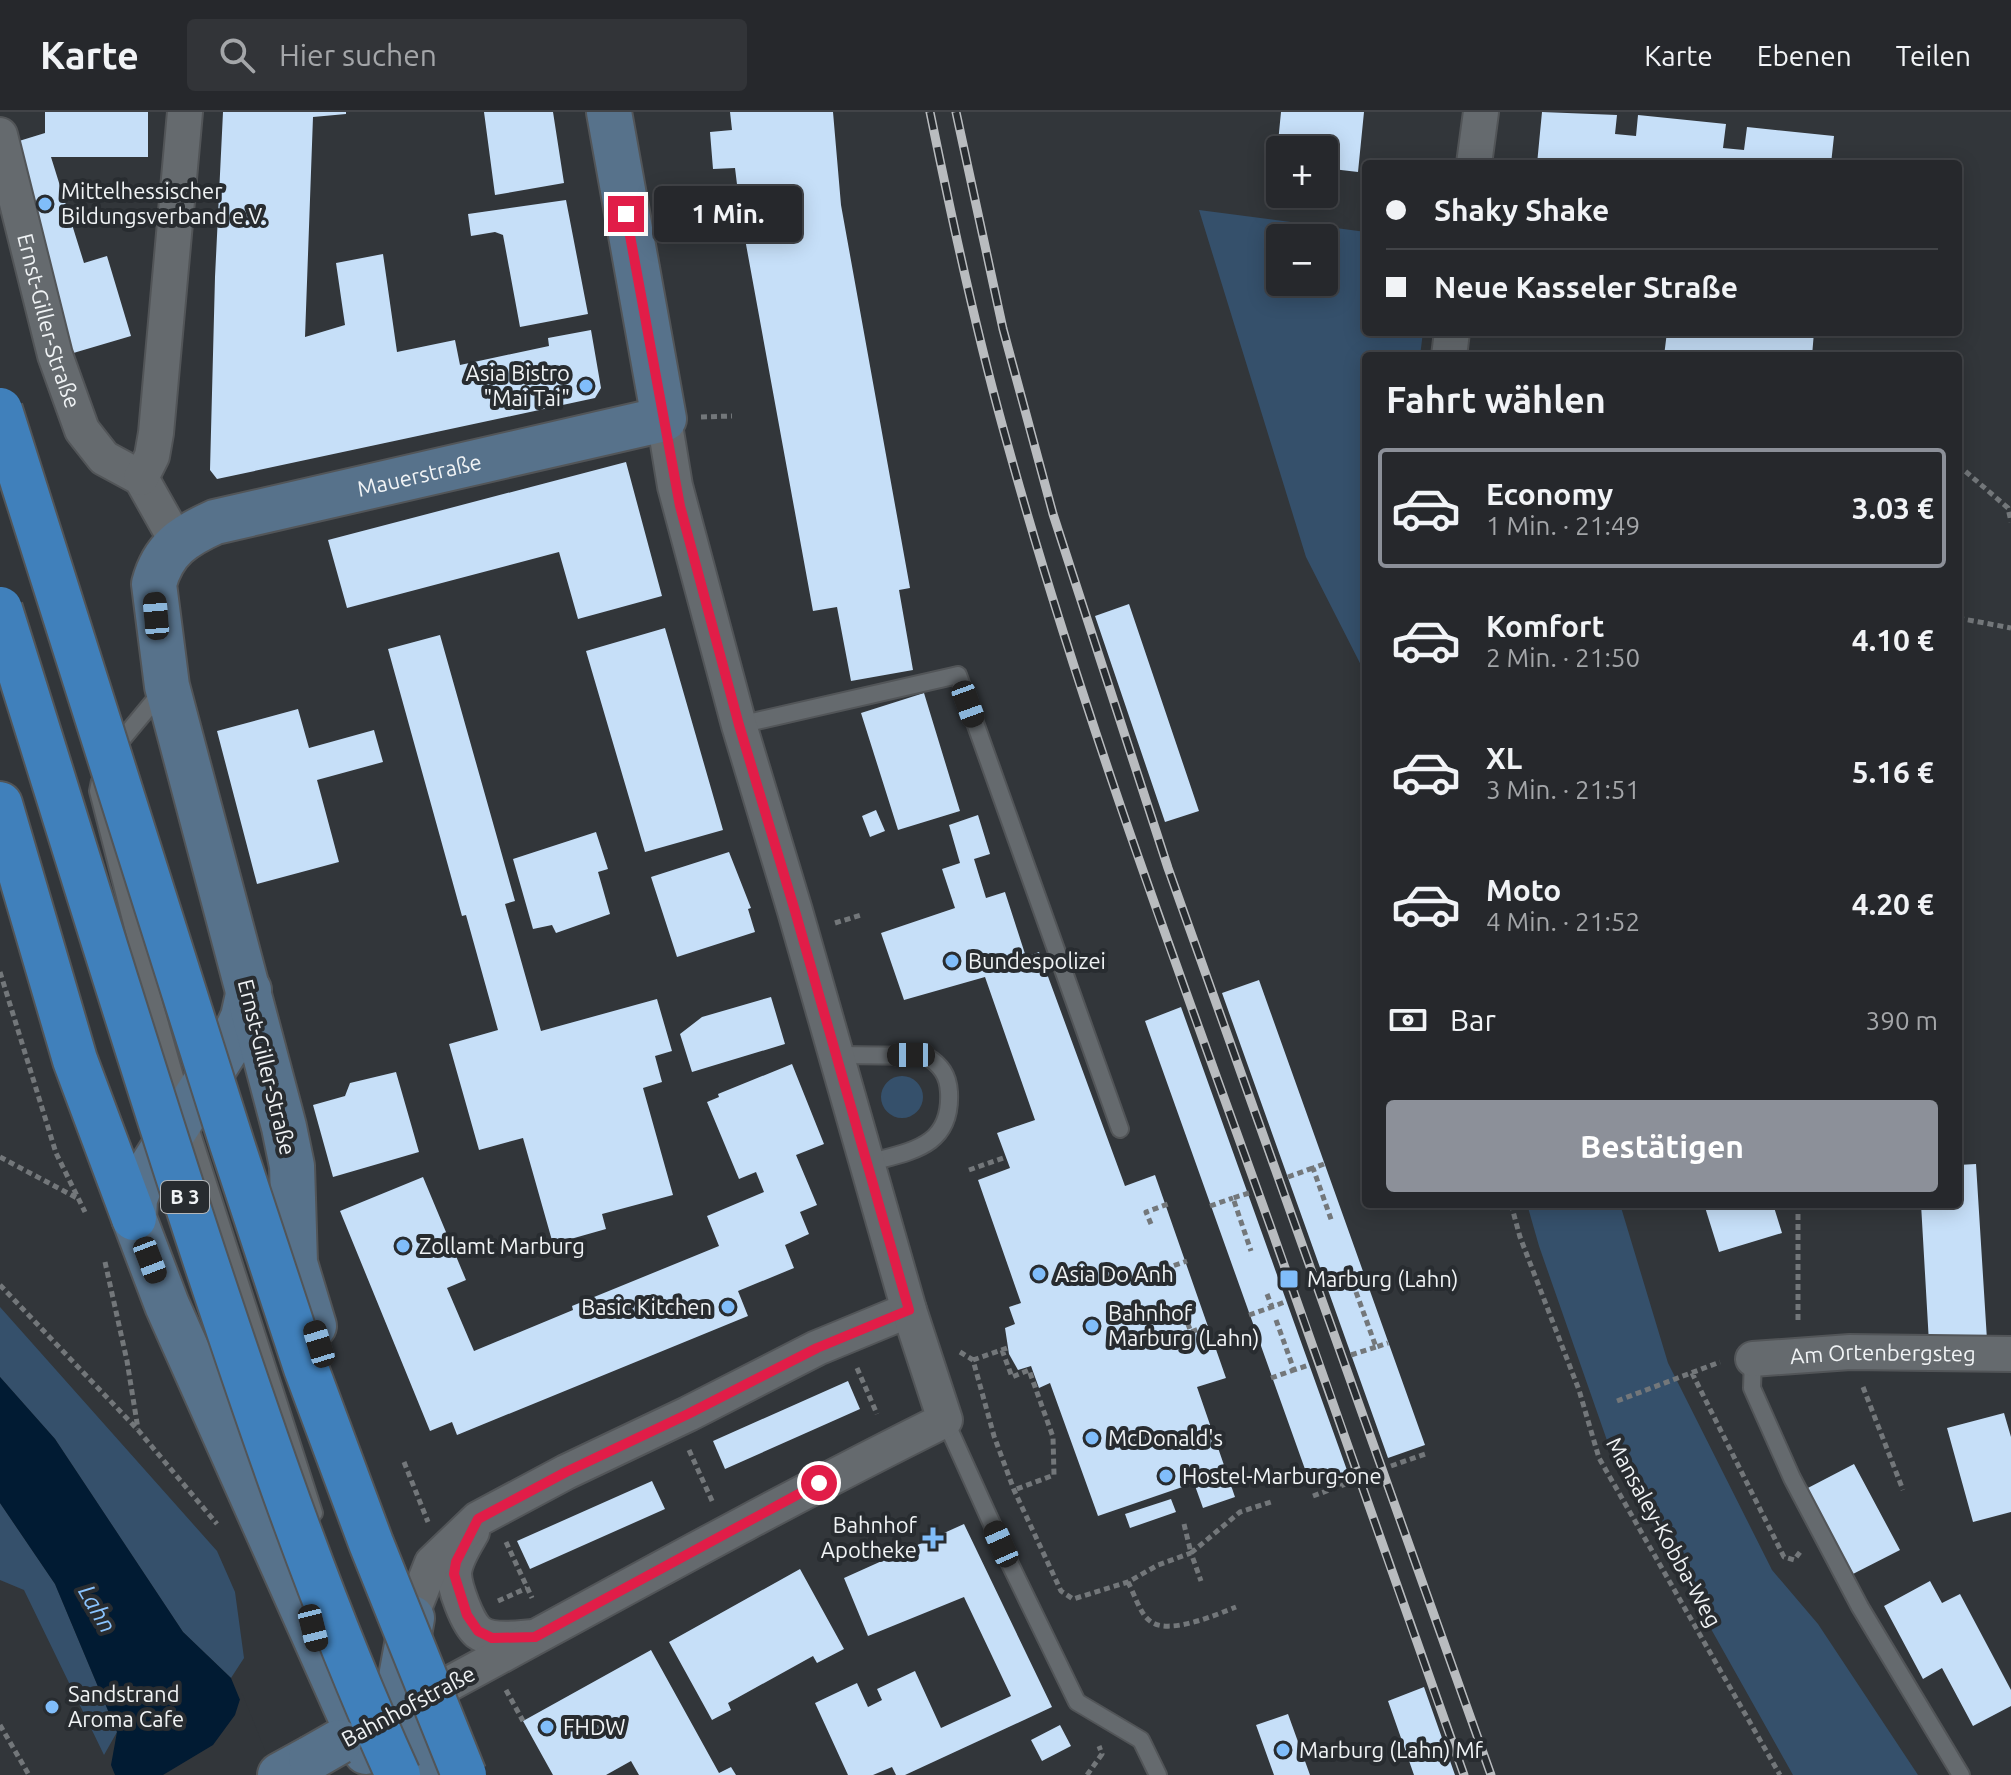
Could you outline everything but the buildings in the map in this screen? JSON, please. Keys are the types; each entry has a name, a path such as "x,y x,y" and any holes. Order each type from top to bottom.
{"highway":[{"path":"0,410 306,1368 371,1543 464,1775"},
{"name":"B 3","path":"0,609 175,1168 248,1387 324,1596 398,1775"},
{"name":"B 3","path":"0,804 75,1060 134,1218"}],"main road":[{"path":"609,112 664,419"},
{"name":"Mauerstraße","path":"177,542 215,522 244,513 664,419"},
{"name":"Ernst-Giller-Straße","path":"177,542 158,568 154,584 167,686 249,990 292,1166 295,1263 344,1425 413,1611"},
{"path":"249,990 243,1017 234,1037 141,1183 135,1199 134,1218 167,1305 317,1644 348,1738 378,1775"},
{"path":"413,1611 399,1688 403,1709 434,1775"},
{"name":"Bahnhofstraße","path":"280,1775 403,1709"}],"street":[{"path":"177,542 141,478 152,456 156,433 185,112"},
{"path":"1475,160 1481,112"},
{"name":"Ernst-Giller-Straße","path":"0,135 55,355 82,430 104,458 141,478"},
{"path":"664,419 675,486 739,725 909,1310 945,1420"},
{"path":"413,1611 432,1563 566,1472 817,1348 909,1310"},
{"name":"Am Ortenbergsteg","path":"1740,1360 1850,1352 2011,1354"},
{"name":"Bahnhofstraße","path":"403,1709 724,1533 945,1420"},
{"name":"Bahnhofstraße","path":"490,1525 456,1562 454,1574 467,1615 478,1631 492,1638 535,1637"}],"lane":[{"path":"739,725 958,675 1120,1129"},
{"path":"167,686 104,762 98,791 185,1112 320,1534 317,1580 309,1611 317,1644"},
{"path":"837,1055 926,1056 938,1063 946,1076 949,1110 945,1126 933,1140 914,1150 868,1163"},
{"path":"1740,1360 1792,1478 1860,1607 1961,1775"},
{"path":"945,1420 1077,1702 1141,1740 1158,1775"}],"path":[{"path":"1962,468 2009,508 2011,522"},
{"path":"1962,619 2011,628"},
{"path":"0,972 56,1153 78,1198 0,1157"},
{"path":"969,1170 1006,1157"},
{"path":"1288,1177 1324,1164"},
{"path":"1313,1168 1332,1222"},
{"path":"1210,1206 1249,1193"},
{"path":"1233,1198 1251,1251"},
{"path":"1151,1224 1146,1212 1168,1204"},
{"name":"Mansaley-Kobba-Weg","path":"1512,1208 1520,1237 1579,1390 1599,1458 1780,1775"},
{"path":"1798,1208 1798,1356"},
{"path":"0,1285 138,1430 127,1361 101,1248"},
{"path":"1155,1272 1187,1261"},
{"path":"1348,1266 1352,1278"},
{"path":"1327,1286 1364,1273"},
{"path":"1356,1292 1376,1347"},
{"path":"1267,1294 1272,1307"},
{"path":"1249,1315 1287,1301"},
{"path":"1184,1314 1191,1332 1209,1325"},
{"path":"1276,1320 1294,1370"},
{"path":"1351,1355 1388,1343"},
{"path":"1014,1490 1054,1475 1053,1437 1029,1370 1012,1377 1005,1349 973,1360 994,1436 1014,1490 1061,1591 1073,1599 1128,1582 1158,1565 1191,1553 1240,1512 1271,1502"},
{"path":"1850,1352 1903,1490"},
{"path":"1617,1401 1690,1374 1740,1360"},
{"path":"855,1363 879,1418 887,1411"},
{"path":"1271,1378 1309,1365"},
{"path":"1690,1374 1784,1557 1794,1560 1800,1553 1796,1543"},
{"path":"684,1438 714,1505 702,1511"},
{"path":"1391,1466 1425,1454 1419,1445"},
{"path":"1338,1474 1342,1486"},
{"path":"1313,1496 1351,1482"},
{"path":"1184,1524 1201,1581"},
{"path":"490,1525 532,1598 546,1592"},
{"path":"1128,1582 1149,1621 1158,1625 1194,1622 1236,1607"},
{"path":"0,1725 29,1775"}],"shaded area":[{"path":"1199,210 1305,224 1266,224 1266,296 1338,296 1338,228 1362,231 1362,336 1422,336 1420,352 1362,352 1362,667 1306,557"},
{"path":"902,1076 917,1082 923,1097 917,1112 902,1118 887,1112 881,1097 887,1082"},
{"path":"1528,1208 1621,1208 1668,1363 1772,1570 1818,1624 1918,1775 1793,1775 1610,1449"},
{"path":"0,1307 217,1551 235,1592 244,1658 231,1678 183,1632 55,1439 0,1377"},
{"path":"0,1503 55,1584 117,1732 104,1755 24,1590 0,1580"}],"water":[{"name":"Lahn","path":"0,1377 55,1439 183,1632 231,1678 271,1775 115,1775 111,1765 117,1732 55,1584 0,1503"}],"pier":[{"path":"242,1693 275,1775 163,1775 213,1745 235,1715"}],"railway":[{"path":"930,112 986,363 1067,644 1166,937 1464,1775"},
{"path":"956,112 1003,329 1053,514 1168,868 1491,1775"}],"place":[{"name":"Mittelhessischer Bildungsverband e.V.","path":"45,204"},
{"name":"Asia Bistro \"Mai Tai\"","path":"586,386"},
{"name":"Bundespolizei","path":"952,961"},
{"name":"Zollamt Marburg","path":"403,1246"},
{"name":"Asia Do Anh","path":"1039,1274"},
{"name":"Marburg (Lahn)","path":"1289,1279"},
{"name":"Basic Kitchen","path":"728,1307"},
{"name":"Bahnhof Marburg (Lahn)","path":"1092,1326"},
{"name":"McDonald's","path":"1092,1438"},
{"name":"Hostel-Marburg-one","path":"1166,1476"},
{"name":"Bahnhof Apotheke","path":"933,1538"},
{"name":"Sandstrand Aroma Cafe","path":"52,1707"},
{"name":"FHDW","path":"547,1727"},
{"name":"Marburg (Lahn) Mf","path":"1283,1750"}],"route":[{"path":"626,214 680,506 739,725 909,1310 817,1348 478,1519 456,1562 454,1574 457,1590 467,1615 478,1631 492,1638 535,1637 819,1483"}]}
